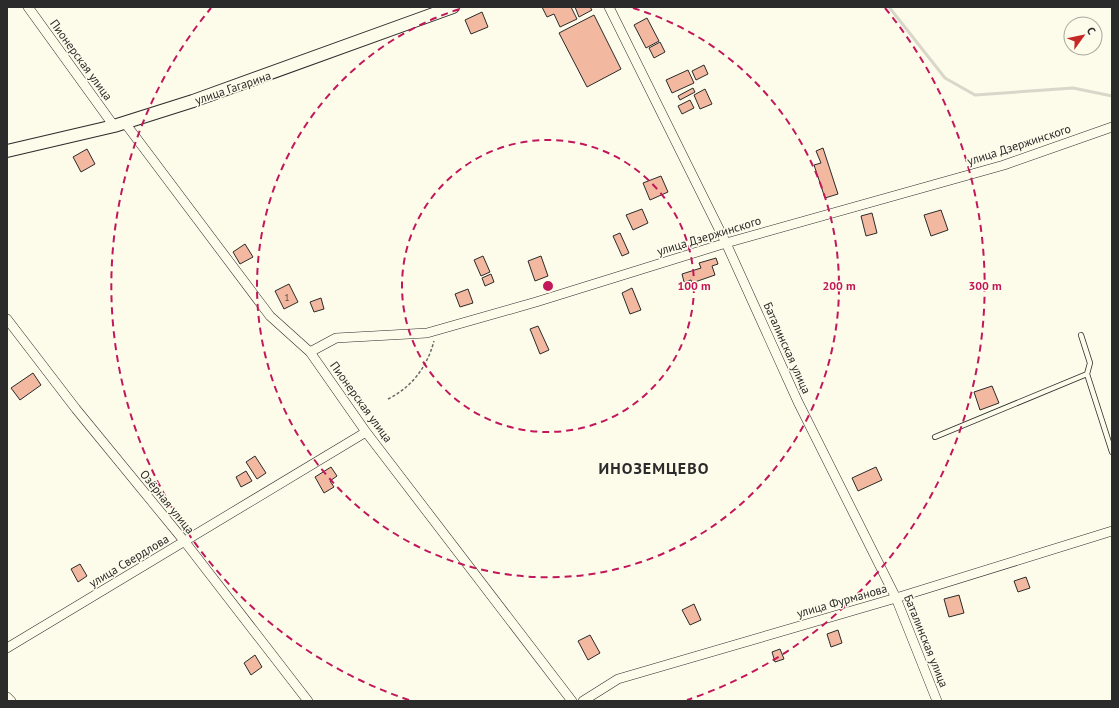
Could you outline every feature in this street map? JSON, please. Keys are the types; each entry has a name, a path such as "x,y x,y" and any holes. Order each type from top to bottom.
{"main road":[{"name":"улица Гагарина","path":"7,151 120,125 258,79 453,7"}],"street":[{"name":"Пионерская улица","path":"28,7 270,316 310,352 366,432 572,701"},
{"name":"Баталинская улица","path":"609,7 726,243 798,402 896,598 937,701"},
{"name":"улица Дзержинского","path":"310,352 336,338 427,333 536,302 726,243 1004,165 1112,127"},
{"name":"Озёрная улица","path":"7,319 76,409 185,542 308,701"},
{"name":"улица Свердлова","path":"7,648 366,432"},
{"name":"улица Фурманова","path":"583,701 618,679 896,598 1112,531"},
{"path":"7,697 11,701"}],"lane":[{"path":"1081,335 1090,363 1087,374 1112,452"},
{"path":"935,437 1087,374"}],"path":[{"path":"388,398 410,384 421,370 430,357 437,330"}],"building":[{"path":"542,7 571,7 577,19 560,27 554,14 547,17"},
{"path":"575,7 590,7 592,10 579,17"},
{"path":"482,12 488,27 471,34 465,20"},
{"path":"594,15 621,69 587,87 559,33"},
{"path":"647,18 659,41 646,48 634,25"},
{"path":"660,42 665,52 654,58 649,48"},
{"path":"704,65 708,74 696,80 692,71"},
{"path":"688,70 694,83 672,93 666,80"},
{"path":"693,88 695,92 680,100 678,96"},
{"path":"705,89 712,104 700,109 694,95"},
{"path":"690,100 694,108 682,114 678,106"},
{"path":"823,148 838,194 825,198 814,165 821,163 816,151"},
{"path":"87,149 95,164 81,172 73,157"},
{"path":"661,176 668,192 650,200 643,183"},
{"path":"642,209 648,223 633,230 626,215"},
{"path":"941,210 948,230 931,236 924,215"},
{"path":"872,213 877,233 866,236 861,216"},
{"path":"620,233 629,253 622,256 613,236"},
{"path":"245,244 253,257 240,264 233,252"},
{"path":"483,256 490,272 481,276 474,260"},
{"path":"541,256 548,276 535,281 528,261"},
{"path":"716,258 718,264 712,266 715,275 692,283 691,280 684,282 682,274 701,268 699,263"},
{"path":"491,274 494,282 485,286 482,278"},
{"path":"289,284 298,302 284,309 275,291"},
{"path":"632,288 641,310 630,314 622,293"},
{"path":"468,289 473,303 460,307 455,294"},
{"path":"321,298 324,309 314,312 310,302"},
{"path":"538,326 549,350 540,354 530,329"},
{"path":"33,373 41,385 20,400 11,388"},
{"path":"992,386 999,403 980,410 974,392"},
{"path":"255,456 266,473 257,479 246,462"},
{"path":"331,467 337,476 330,481 334,487 324,493 315,477"},
{"path":"876,467 882,480 858,491 852,478"},
{"path":"246,471 252,481 241,487 236,477"},
{"path":"80,564 87,576 78,582 71,569"},
{"path":"1026,577 1030,588 1018,592 1014,581"},
{"path":"959,595 964,613 949,617 944,599"},
{"path":"694,604 701,620 690,625 682,610"},
{"path":"838,630 842,643 831,647 827,634"},
{"path":"590,635 600,653 588,660 578,641"},
{"path":"780,649 784,659 775,662 772,652"},
{"path":"255,655 262,667 251,675 244,663"}],"waterway":[{"path":"889,7 945,78 975,95 1073,88 1112,96"}],"district":[{"name":"ИНОЗЕМЦЕВО","path":"654,468"}]}
